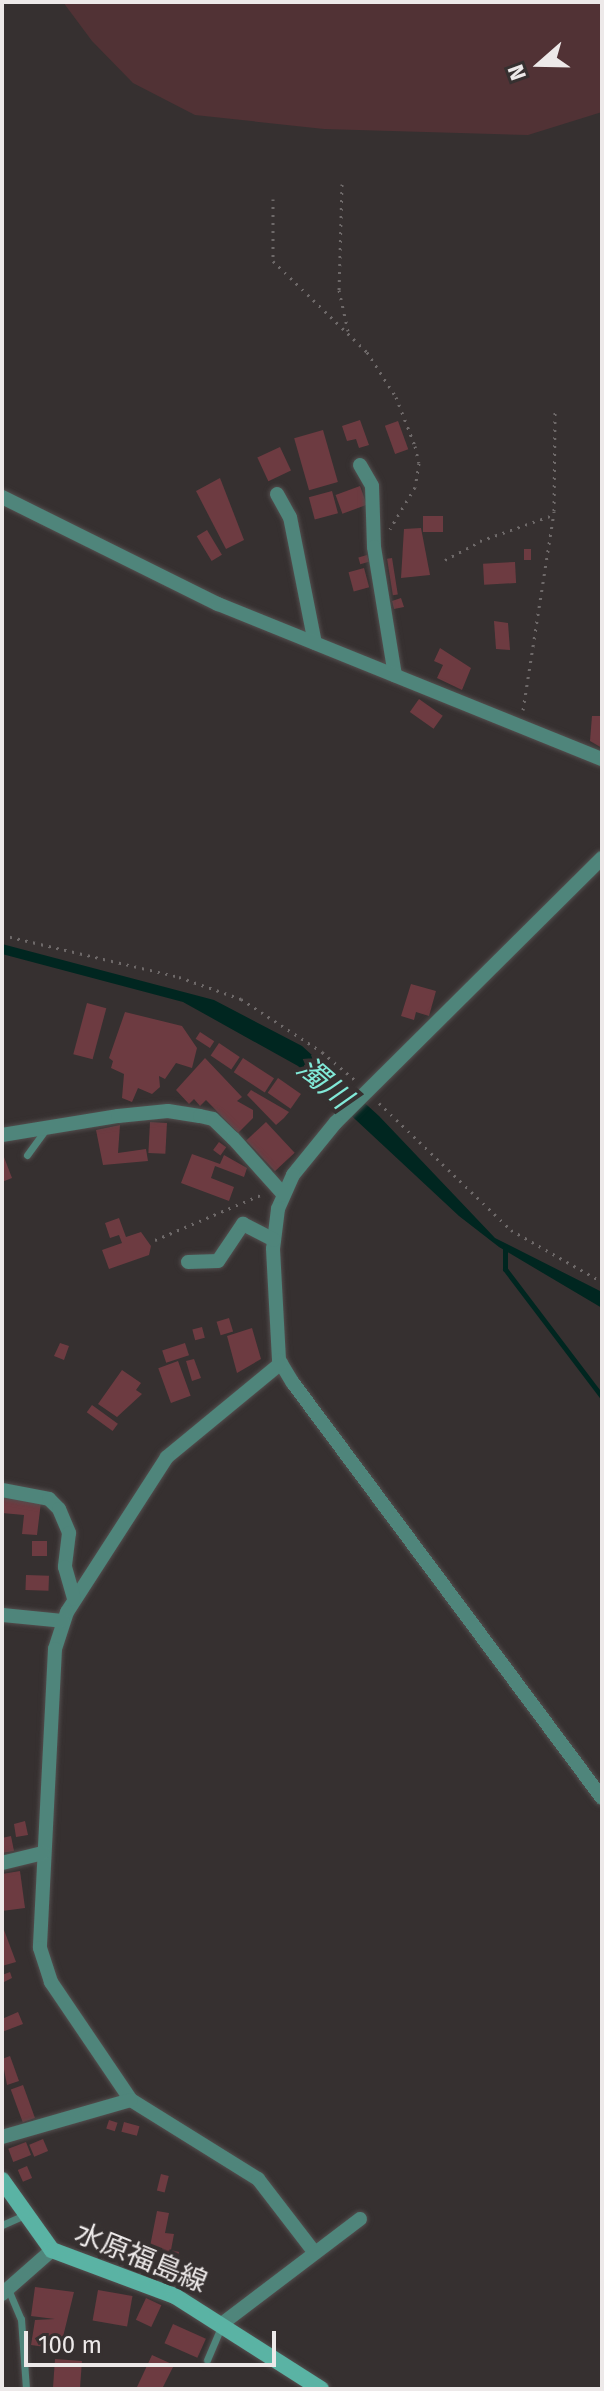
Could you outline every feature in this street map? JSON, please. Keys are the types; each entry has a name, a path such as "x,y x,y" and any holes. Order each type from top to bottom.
{"main road":[{"name":"水原福島線","path":"2,2180 24,2215 52,2250 175,2296 223,2323 321,2389"}],"street":[{"path":"360,465 372,486 374,547 395,675"},
{"path":"277,494 290,517 315,643"},
{"path":"2,497 218,604 602,759"},
{"path":"602,858 336,1122 281,1192 274,1240 281,1363 602,1798"},
{"path":"2,1135 168,1111 213,1119 281,1192"},
{"path":"188,1262 218,1261 243,1224 274,1240"},
{"path":"281,1363 167,1457 74,1599 63,1621 55,1649 43,1853 44,1968 131,2100 258,2179 315,2253"},
{"path":"2,1490 49,1499 59,1509 69,1533 65,1567 74,1599"},
{"path":"2,1615 63,1621"},
{"path":"2,1863 43,1853"},
{"path":"2,2137 131,2100"},
{"path":"223,2323 360,2219"},
{"path":"5,2292 52,2250"}],"lane":[{"path":"27,1155 47,1127"},
{"path":"2,2225 24,2215"},
{"path":"5,2292 21,2319 26,2389"},
{"path":"207,2360 223,2323"}],"path":[{"path":"342,184 339,290 348,334"},
{"path":"273,199 273,261 348,334 396,397 419,463 415,487 388,533 374,547"},
{"path":"520,726 553,515 555,411"},
{"path":"445,560 553,515"},
{"path":"2,935 179,977 241,999 322,1052 511,1230 602,1282"},
{"path":"155,1240 281,1192"}],"shaded area":[{"path":"63,2 602,2 602,112 528,135 324,129 195,115 133,83 92,41"}],"water":[{"name":"濁川","path":"2,944 214,1000 302,1046 379,1116 495,1238 602,1292 602,1308 499,1247 459,1216 298,1066 183,1002 2,954"}],"building":[{"path":"360,420 369,445 359,448 356,439 347,441 342,426"},
{"path":"398,421 408,449 395,454 385,426"},
{"path":"323,430 338,482 309,490 294,438"},
{"path":"280,447 291,471 268,481 257,458"},
{"path":"220,478 244,540 226,549 196,491"},
{"path":"360,486 367,505 342,514 336,495"},
{"path":"332,491 338,513 315,519 309,497"},
{"path":"423,516 443,516 443,532 423,532"},
{"path":"421,528 430,575 401,578 404,529"},
{"path":"207,530 222,555 212,561 197,536"},
{"path":"524,549 531,549 531,560 524,560"},
{"path":"367,555 369,562 360,564 358,557"},
{"path":"392,558 398,595 393,595 387,559"},
{"path":"515,562 516,583 484,585 483,564"},
{"path":"364,568 369,587 354,591 349,572"},
{"path":"401,598 404,607 394,609 392,601"},
{"path":"494,621 508,623 510,650 496,649"},
{"path":"440,648 471,668 462,690 437,678 443,665 434,661"},
{"path":"419,699 443,716 434,729 410,712"},
{"path":"592,716 602,716 602,748 590,741"},
{"path":"411,984 436,991 429,1016 416,1012 414,1020 401,1016"},
{"path":"87,1003 106,1008 93,1059 73,1054"},
{"path":"125,1012 182,1026 197,1048 192,1068 176,1063 165,1079 159,1076 160,1087 152,1094 138,1088 132,1102 122,1098 124,1074 111,1068 113,1061 109,1058"},
{"path":"200,1032 214,1041 210,1048 196,1039"},
{"path":"219,1043 240,1057 231,1069 211,1055"},
{"path":"205,1058 242,1097 237,1101 253,1110 253,1118 238,1133 206,1100 200,1106 194,1099 189,1104 176,1090"},
{"path":"243,1058 274,1078 265,1092 234,1072"},
{"path":"278,1078 301,1094 291,1109 268,1093"},
{"path":"251,1090 289,1112 276,1125 247,1095"},
{"path":"150,1122 167,1123 165,1154 148,1153"},
{"path":"266,1122 295,1153 275,1171 246,1140"},
{"path":"120,1125 118,1153 146,1149 148,1161 103,1165 96,1130"},
{"path":"219,1142 226,1147 220,1155 213,1150"},
{"path":"2,1152 12,1178 2,1182"},
{"path":"192,1154 220,1164 224,1155 247,1168 244,1177 215,1166 211,1178 234,1187 229,1201 181,1183"},
{"path":"119,1218 126,1237 141,1232 151,1246 149,1255 109,1269 102,1250 122,1243 119,1235 110,1238 105,1223"},
{"path":"229,1318 233,1331 221,1335 217,1322"},
{"path":"202,1327 205,1338 195,1340 192,1330"},
{"path":"252,1328 261,1359 237,1373 227,1336"},
{"path":"60,1343 69,1346 64,1360 54,1356"},
{"path":"185,1343 189,1355 166,1363 162,1350"},
{"path":"194,1359 201,1378 192,1381 186,1361"},
{"path":"178,1361 191,1396 171,1403 158,1368"},
{"path":"122,1370 141,1383 136,1390 142,1394 117,1417 98,1404"},
{"path":"92,1405 118,1424 113,1431 87,1412"},
{"path":"4,1498 41,1502 37,1535 22,1534 24,1515 2,1513"},
{"path":"32,1541 47,1541 47,1556 32,1556"},
{"path":"26,1575 49,1576 48,1591 25,1590"},
{"path":"25,1821 28,1835 16,1837 14,1824"},
{"path":"11,1836 14,1851 2,1853 2,1838"},
{"path":"20,1871 25,1908 2,1911 2,1874"},
{"path":"2,1931 16,1962 2,1966"},
{"path":"10,1972 12,1978 2,1983 2,1975"},
{"path":"18,2012 23,2024 2,2032 2,2019"},
{"path":"10,2056 19,2081 7,2085 2,2059"},
{"path":"23,2085 35,2118 23,2122 11,2089"},
{"path":"109,2120 118,2123 115,2131 106,2129"},
{"path":"124,2122 139,2126 137,2136 121,2132"},
{"path":"43,2139 48,2151 34,2157 29,2145"},
{"path":"26,2142 31,2155 13,2162 8,2149"},
{"path":"27,2166 32,2178 23,2182 18,2170"},
{"path":"161,2174 169,2176 165,2192 157,2190"},
{"path":"157,2211 169,2213 165,2233 174,2234 171,2250 179,2252 175,2273 146,2267"},
{"path":"35,2287 74,2292 60,2349 31,2345 35,2320 55,2319 31,2316"},
{"path":"98,2290 132,2296 127,2327 93,2321"},
{"path":"146,2298 161,2305 151,2327 136,2320"},
{"path":"173,2324 206,2339 197,2358 164,2343"},
{"path":"152,2355 174,2365 162,2389 142,2389 137,2387"},
{"path":"55,2359 82,2361 80,2389 53,2389"}],"waterway":[{"path":"505,1247 505,1269 602,1397"}]}
